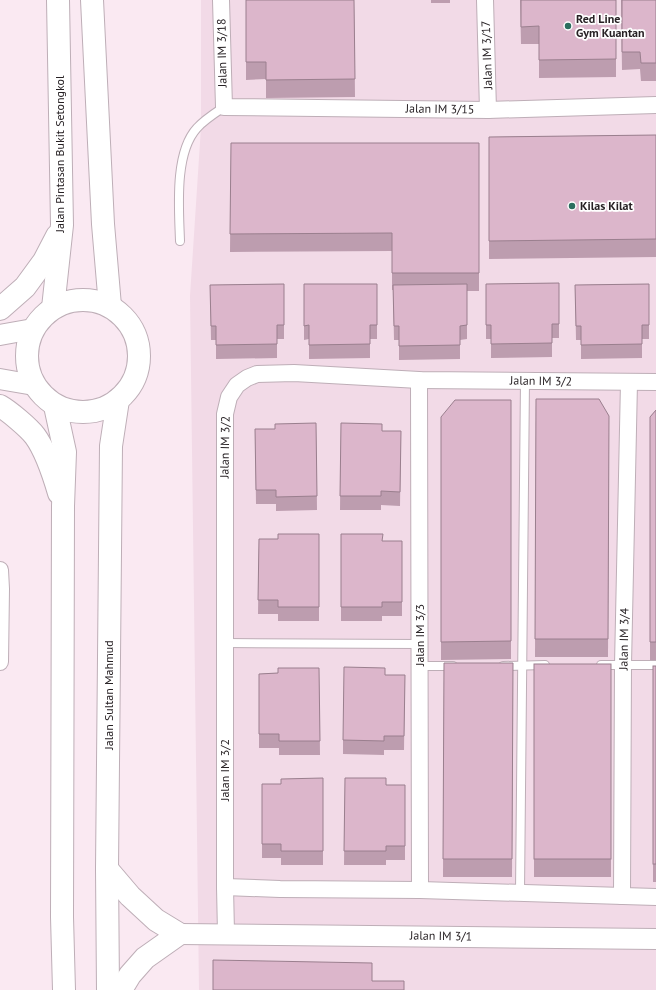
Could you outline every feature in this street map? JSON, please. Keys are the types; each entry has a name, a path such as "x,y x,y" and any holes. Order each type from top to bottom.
{"main road":[{"name":"Jalan Pintasan Bukit Setongkol","path":"53,308 62,225 58,0"},
{"path":"92,0 103,224 110,306"},
{"path":"0,308 25,287 44,261 62,225"},
{"path":"91,300 110,306 124,317 135,333 140,351 138,370 130,387 118,400 103,409 87,413 70,412 55,406 43,397 34,385 27,367 26,348 33,329 42,317 53,308 72,301 91,300"},
{"name":"Jalan Sultan Mahmud","path":"108,990 107,869 111,446 118,400"},
{"path":"0,406 6,409 35,436 52,471 63,506"},
{"path":"55,406 65,452 63,506 62,916 64,990"},
{"path":"107,869 130,896 156,920 179,934 146,958 130,975 121,990"}],"street":[{"name":"Jalan IM 3/18","path":"221,0 224,107"},
{"name":"Jalan IM 3/17","path":"485,0 488,110"},
{"name":"Jalan IM 3/15","path":"224,107 488,110 656,105"},
{"path":"0,335 33,329"},
{"name":"Jalan IM 3/2","path":"226,933 225,414 229,397 237,385 247,378 257,374 294,373 419,380 656,382"},
{"path":"0,379 34,385"},
{"name":"Jalan IM 3/3","path":"419,380 420,890"},
{"name":"Jalan IM 3/4","path":"622,896 623,665 629,382"},
{"path":"0,570 0,662"},
{"path":"225,887 520,892 656,897"},
{"name":"Jalan IM 3/1","path":"179,934 226,933 656,939"}],"lane":[{"path":"180,241 180,170 187,145 197,128 224,107"},
{"path":"520,892 525,380"},
{"path":"225,643 419,644"},
{"path":"492,666 554,665"},
{"path":"592,665 656,665"},
{"path":"420,666 460,666"}],"shaded area":[{"path":"201,0 656,0 656,990 199,990 190,296 201,127"}],"building":[{"path":"246,0 354,0 355,79 266,80 266,62 246,62"},
{"name":"Red Line Gym Kuantan","path":"521,0 616,0 616,59 539,60 539,26 521,27"},
{"path":"622,0 656,0 656,63 641,63 640,52 622,52"},
{"name":"Kilas Kilat","path":"656,135 656,239 489,241 489,137"},
{"path":"231,143 479,143 479,273 392,273 392,233 230,234"},
{"path":"559,283 559,324 552,324 552,343 491,344 491,325 486,325 486,284"},
{"path":"284,284 284,325 277,325 277,344 216,345 216,326 211,326 210,285"},
{"path":"304,284 377,284 377,325 370,325 370,344 309,345 309,325 304,326"},
{"path":"467,284 467,325 460,326 460,345 399,346 399,326 394,326 393,285"},
{"path":"649,284 649,325 642,325 642,344 581,345 581,326 576,326 575,285"},
{"path":"536,399 599,399 609,416 608,639 535,639"},
{"path":"455,400 511,400 511,641 441,642 441,417"},
{"path":"656,410 656,642 650,642 650,417"},
{"path":"316,423 317,496 276,497 276,490 256,490 255,429 275,429 275,424"},
{"path":"341,423 382,424 382,431 401,431 400,492 381,491 381,496 340,496"},
{"path":"278,534 319,534 319,607 278,607 278,600 258,600 259,539 278,539"},
{"path":"341,534 383,534 382,541 402,541 402,602 382,602 382,607 341,607"},
{"path":"444,663 513,663 512,859 443,859"},
{"path":"534,664 611,664 611,859 534,859"},
{"path":"653,666 656,666 656,864 653,864"},
{"path":"344,667 385,668 385,675 405,675 404,736 384,736 384,741 343,740"},
{"path":"278,668 319,668 320,741 279,741 279,734 259,734 259,674 278,673"},
{"path":"323,778 323,851 281,851 281,844 262,844 262,784 281,784 281,779"},
{"path":"345,778 386,778 386,785 405,785 405,846 386,846 386,851 344,851"},
{"path":"213,960 372,963 372,981 404,981 404,990 213,990"}],"place":[{"name":"Red Line Gym Kuantan","path":"568,26"},
{"name":"Kilas Kilat","path":"572,206"}]}
